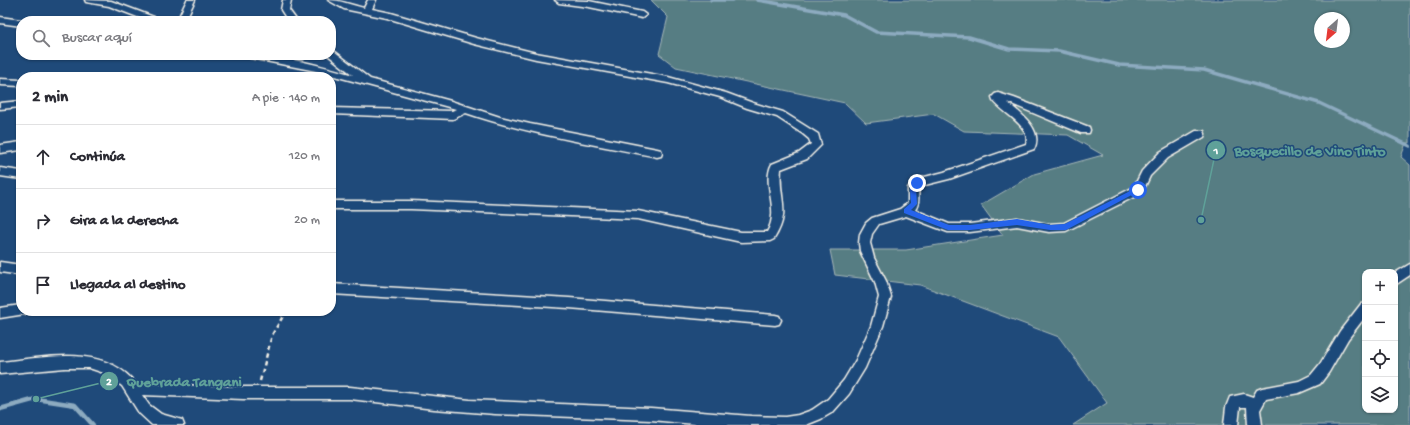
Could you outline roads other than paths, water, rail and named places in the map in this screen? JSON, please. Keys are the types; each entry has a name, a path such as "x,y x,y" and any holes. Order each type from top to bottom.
{"street":[{"path":"89,0 112,2 144,16"},
{"path":"183,16 191,0"},
{"path":"287,0 285,10 289,16"},
{"path":"332,0 348,7 388,15 474,41 536,56 668,80 723,95 750,106 780,114 814,137 816,145 803,156 776,167 774,176 780,216 776,229 770,236 741,237 638,215 336,204"},
{"path":"368,11 372,0"},
{"path":"559,0 589,4 642,16"},
{"path":"0,20 16,22"},
{"path":"336,57 367,82"},
{"path":"280,60 330,72"},
{"path":"336,74 530,128 657,153"},
{"path":"0,82 16,83"},
{"path":"133,390 146,389 256,393 362,394 443,404 653,414 740,422 787,423 803,419 816,415 830,406 851,382 876,329 884,307 885,296 882,285 867,259 864,247 865,235 870,226 882,217 906,211 914,204 913,188 917,183 945,176 1030,146 1033,142 1032,136 1026,125 998,100 997,97 1001,96 1085,130"},
{"path":"0,106 16,104"},
{"path":"336,111 453,115 466,109"},
{"path":"906,211 948,228 970,228 1017,222 1050,228 1066,227 1138,190 1146,174 1164,155 1200,134"},
{"path":"0,149 16,147"},
{"path":"0,172 16,174"},
{"path":"0,267 16,269"},
{"path":"1398,278 1410,269"},
{"path":"336,289 569,303 775,320"},
{"path":"0,313 16,311"},
{"path":"1255,425 1253,408 1262,394 1277,390 1299,388 1312,382 1320,375 1345,335 1362,312"},
{"path":"0,368 65,362 89,362 108,368 126,382 133,390 136,398 144,409 157,420 178,425"},
{"path":"1231,425 1235,401 1244,400 1256,404"}],"waterway":[{"path":"711,0 733,0"},
{"path":"757,0 844,15 876,32 969,37 1009,49 1059,51 1119,65 1204,70 1319,103 1410,146"},
{"path":"0,409 36,399 75,405 93,425"}],"place":[{"name":"Bosquecillo de Vino Tinto","path":"1201,220"},
{"name":"Quebrada Tangani","path":"36,399"}]}
